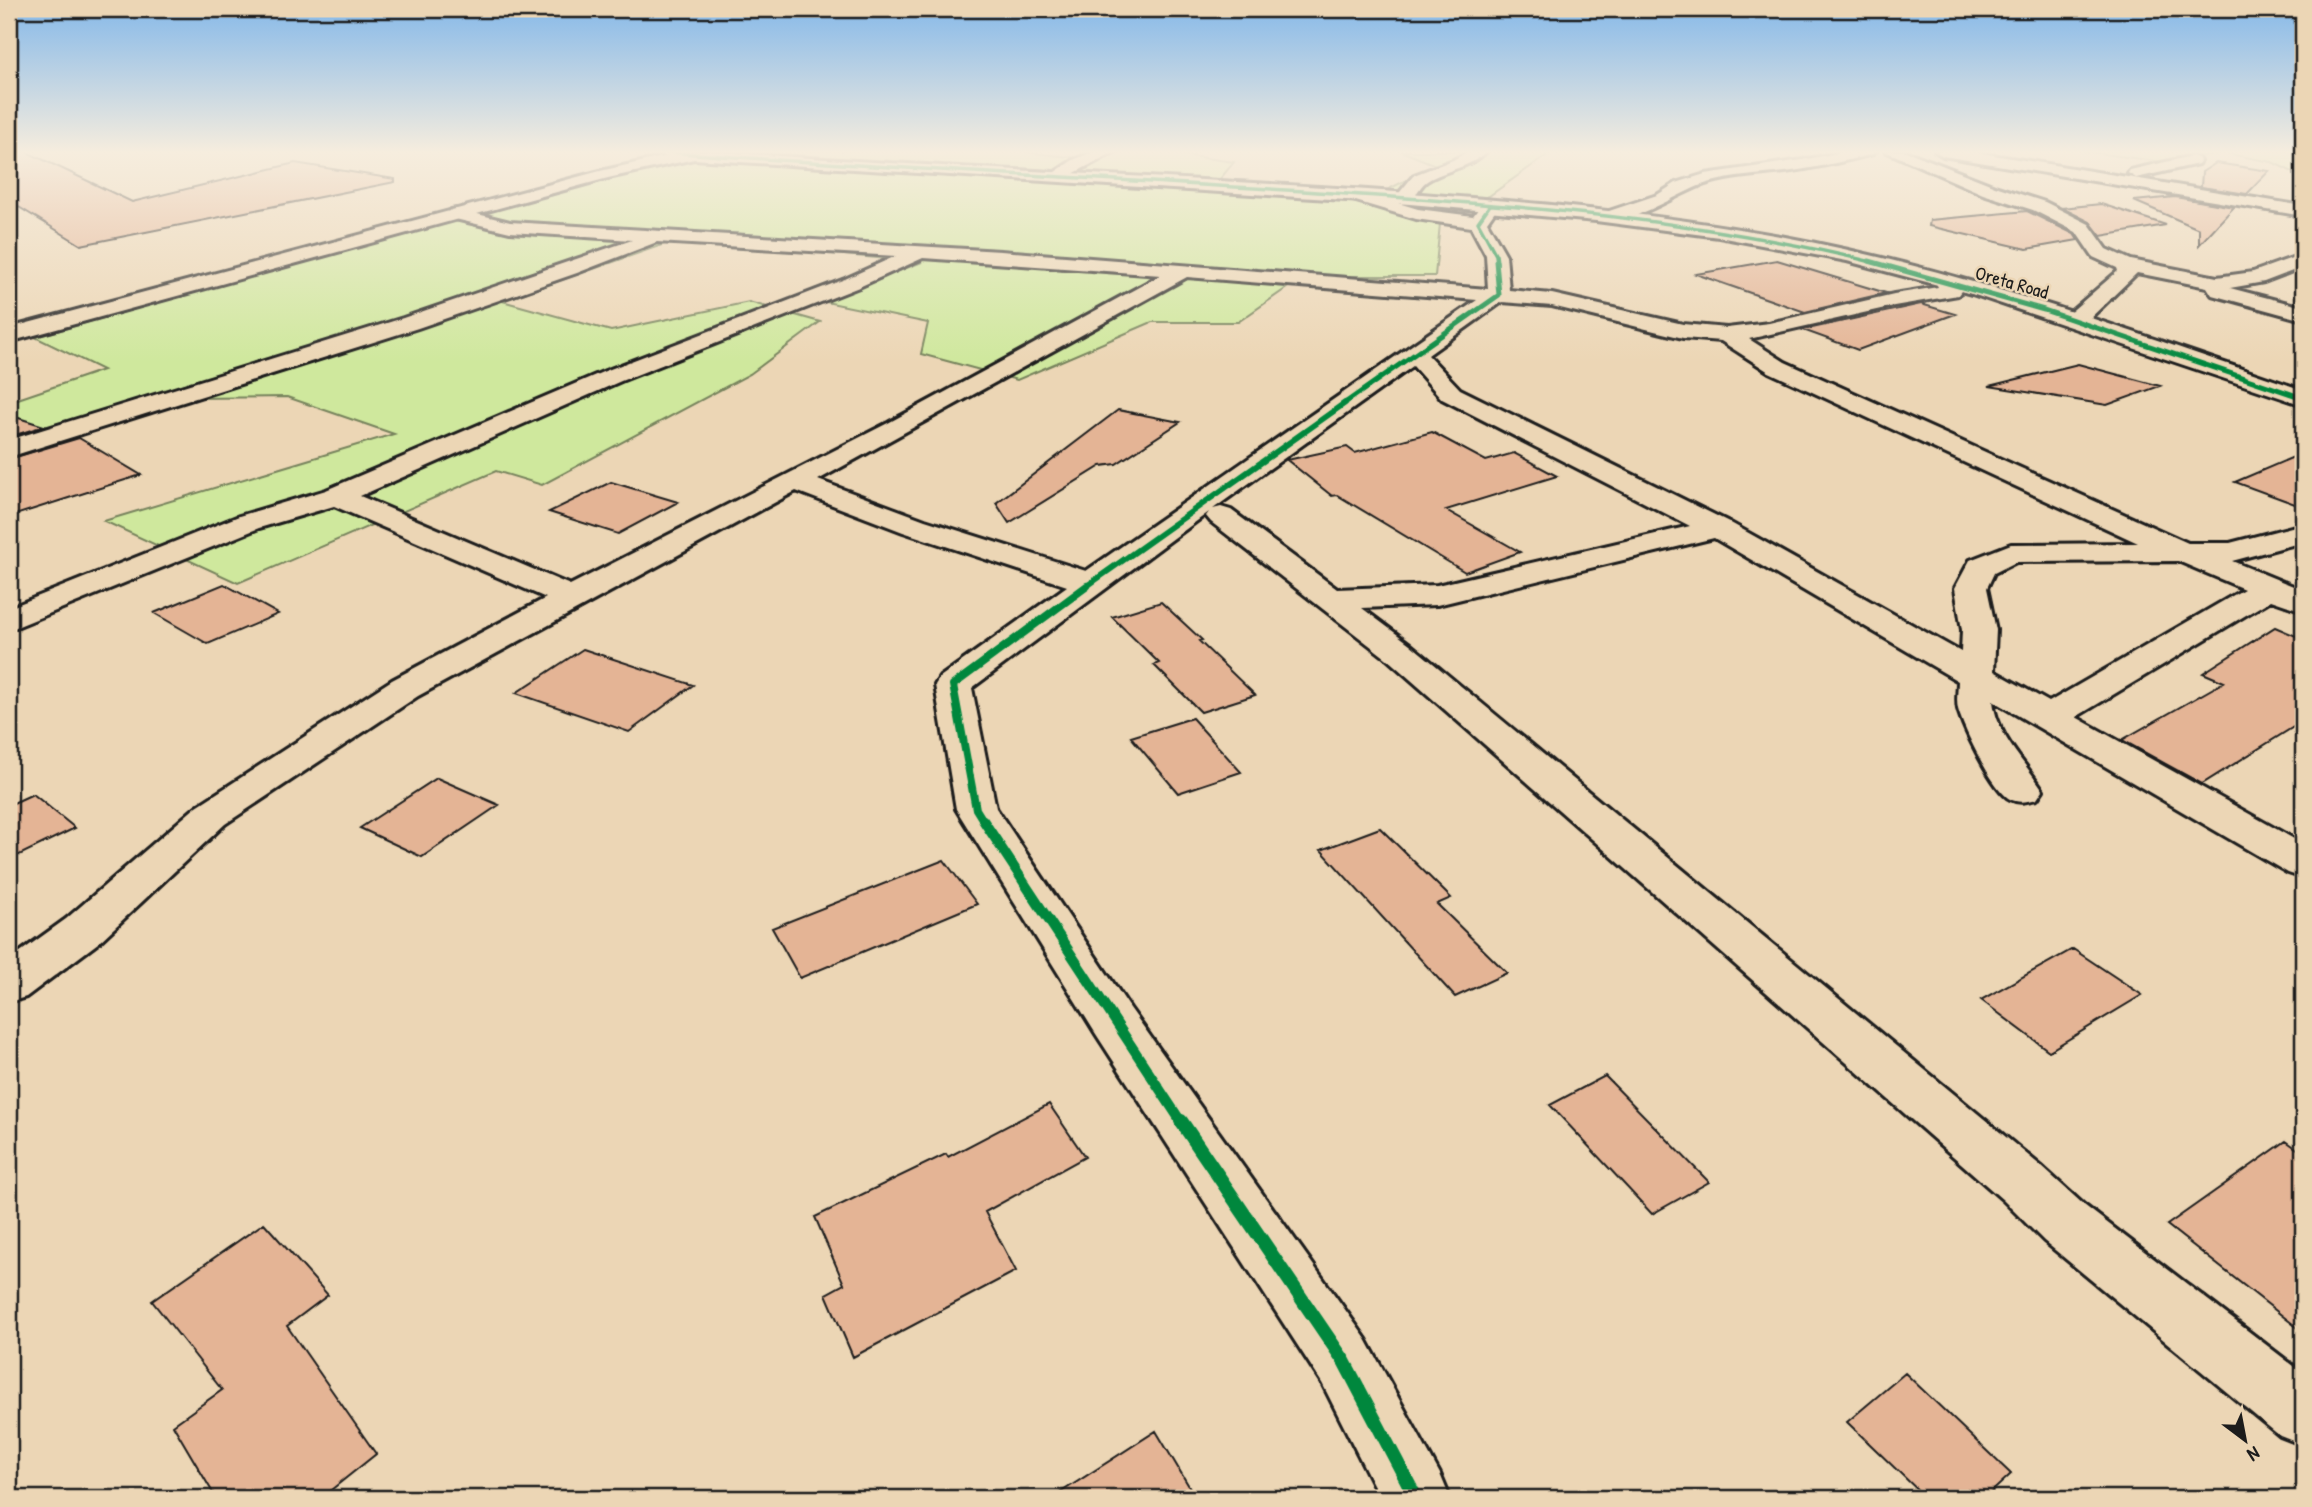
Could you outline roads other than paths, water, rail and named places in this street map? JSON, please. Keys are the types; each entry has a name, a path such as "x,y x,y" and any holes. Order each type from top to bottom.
{"street":[{"path":"9,335 430,221"},
{"path":"487,221 510,227 920,252 1499,295 1552,300 1683,331 1727,335 1769,330 1894,300 1951,291 1945,281"},
{"path":"1473,221 1478,222 1496,255 1499,295"},
{"name":"Oreta Road","path":"1639,221 1782,242 1903,269 2075,320 2301,396"},
{"path":"2070,221 2083,228 2100,253 2125,265 2217,283 2258,278 2303,260"},
{"path":"9,449 539,281 661,236"},
{"path":"9,620 249,522 336,496 613,376 852,283 920,252"},
{"path":"2075,320 2128,272 2125,265"},
{"path":"9,984 82,931 211,816 405,688 969,390 1184,271"},
{"path":"2217,283 2219,291 2303,314"},
{"path":"1416,1498 1344,1361 1113,1021 976,809 953,685 1091,583 1499,295"},
{"path":"1727,335 1777,367 2187,554 2303,601"},
{"path":"1415,355 1451,394 1718,528 2303,863"},
{"path":"795,481 914,526 1091,583"},
{"path":"336,496 572,598"},
{"path":"1221,516 1398,651 2022,1183 2064,1223 2303,1413"},
{"path":"1329,599 1437,595 1718,528"},
{"path":"2023,790 2005,768 1983,729 1975,705 1979,630 1971,588 1980,567 2011,553 2030,551 2187,554 2231,552 2303,533"},
{"path":"2048,718 2270,587"}]}
